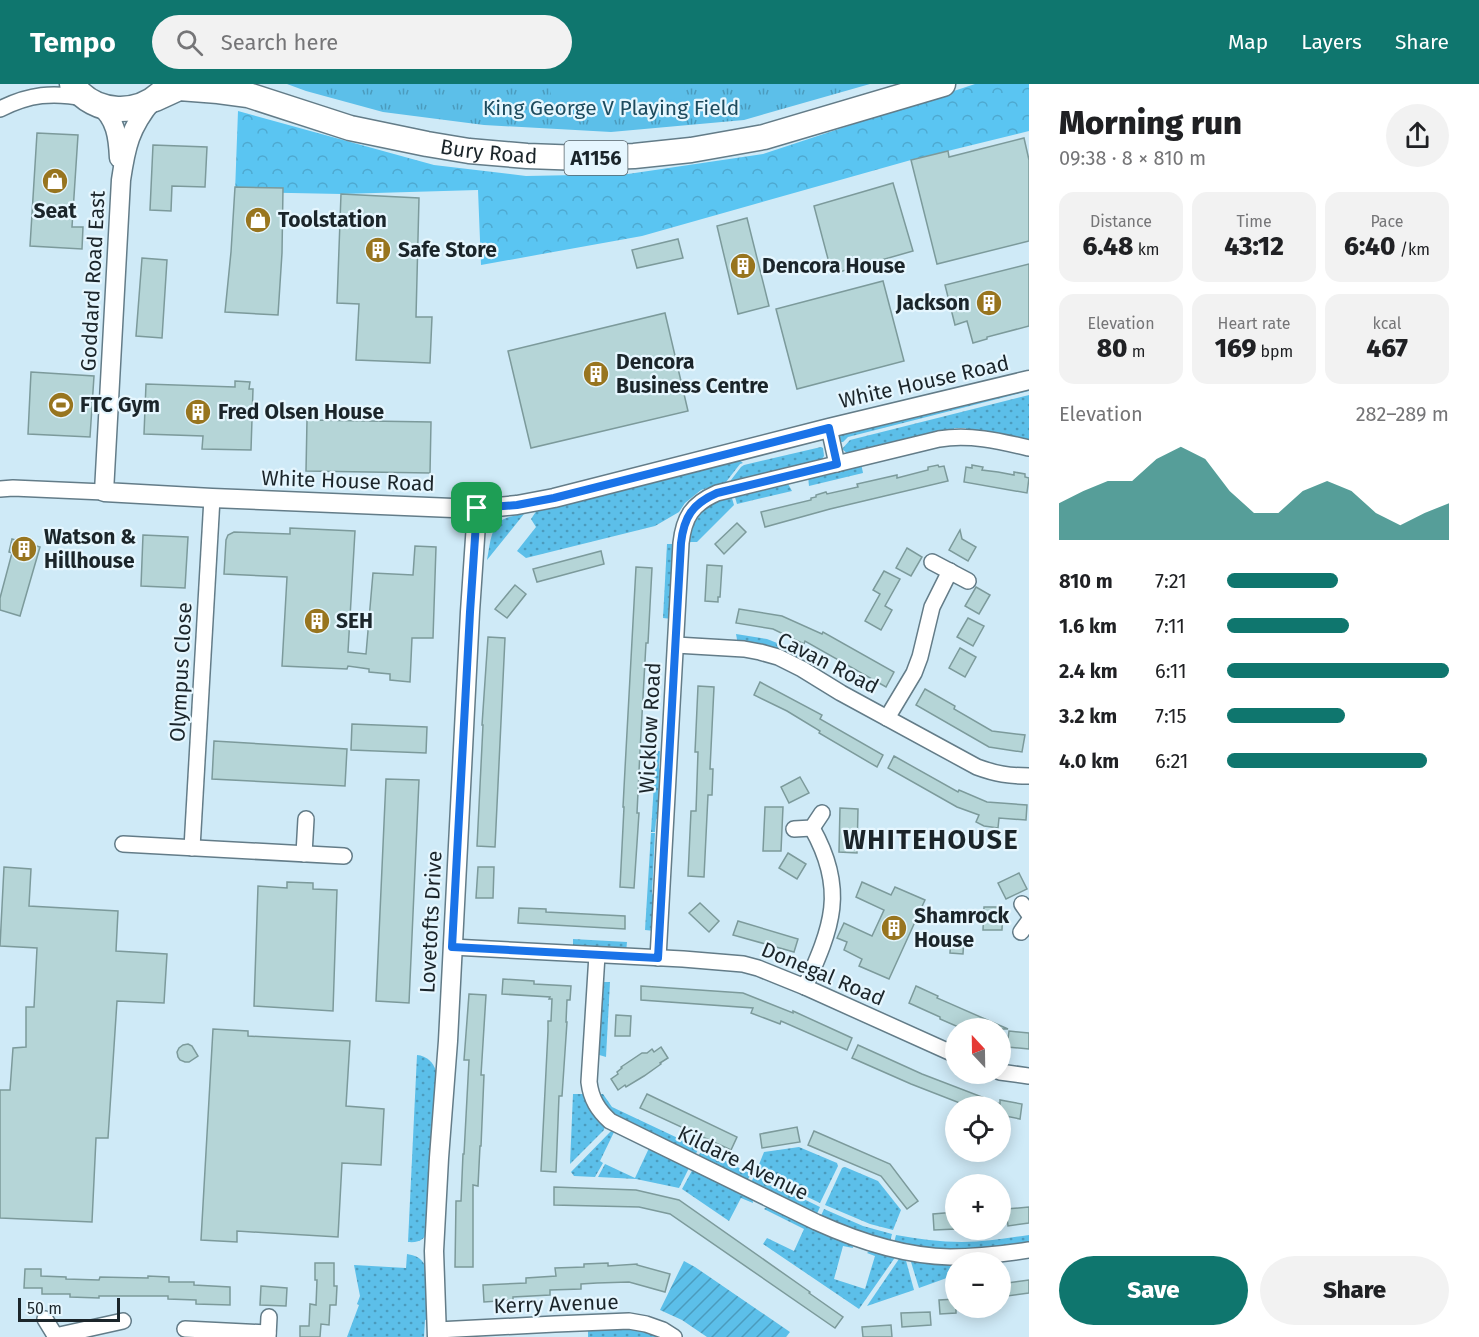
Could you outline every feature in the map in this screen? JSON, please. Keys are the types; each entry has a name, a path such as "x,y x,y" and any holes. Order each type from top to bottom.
{"main road":[{"name":"Bury Road","path":"86,96 119,110 136,108 159,94 179,88 209,90 245,88 274,103 350,128 387,137 470,151 593,158 691,150 764,137 943,84"}],"street":[{"path":"18,100 35,84"},
{"name":"Goddard Road East","path":"104,492 124,156 130,135 140,117 159,94"},
{"path":"0,109 18,100 44,95 86,96"},
{"name":"Goddard Road East","path":"86,96 105,110 115,126 121,180"},
{"name":"White House Road","path":"0,489 477,508 517,505 554,498 829,428 1029,381"},
{"name":"White House Road","path":"829,428 837,464"},
{"path":"837,464 949,437 993,440 1029,448"},
{"name":"Wicklow Road","path":"658,958 682,533 686,520 703,500 717,493 837,464"},
{"name":"Olympus Close","path":"192,848 212,498"},
{"name":"Lovetofts Drive","path":"437,1334 434,1251 448,1041 477,508"},
{"path":"932,562 968,581"},
{"name":"Cavan Road","path":"888,718 914,673 932,607 950,572"},
{"name":"Cavan Road","path":"676,645 744,649 769,654 788,662 977,767 1004,776 1029,776"},
{"path":"812,828 822,813"},
{"path":"304,854 306,819"},
{"path":"794,829 812,828"},
{"path":"805,987 828,932 832,896 830,868 812,828"},
{"path":"123,844 344,856"},
{"name":"Donegal Road","path":"452,947 743,964 805,987 945,1050"},
{"name":"Kildare Avenue","path":"597,955 589,1082 599,1111 610,1121 824,1225 863,1241 900,1251 949,1257 1029,1251"},
{"path":"1011,1074 1029,1076"},
{"path":"185,1329 268,1335 269,1317"},
{"path":"45,1319 56,1337 123,1321"},
{"name":"Kerry Avenue","path":"437,1334 555,1330 629,1322 646,1324 674,1337"}],"green space":[{"name":"King George V Playing Field","path":"287,84 870,84 744,120 611,132 484,125 383,112"},
{"path":"549,84 684,84 686,97 555,119"},
{"path":"975,84 1029,84 1029,131 911,160 642,236 481,265 478,190 341,194 235,192 238,111 434,165 526,176 628,174 763,154"},
{"path":"1029,385 1029,391 848,437 843,442 839,442 842,433"},
{"path":"1029,395 1029,443 966,431 966,428 954,428 954,431 848,454 842,449 850,440"},
{"path":"821,447 824,456 822,459 813,461 814,465 731,484 731,480 744,465"},
{"path":"738,459 743,463 726,482 701,490 685,503 679,512 655,526 526,558 517,551 536,527 531,519 537,510"},
{"path":"861,463 863,473 809,486 808,476"},
{"path":"787,482 792,491 737,504 734,494"},
{"path":"731,495 734,505 697,542 689,542 690,525 706,505"},
{"path":"524,514 487,560 491,537 499,522"},
{"path":"667,544 677,544 672,619 663,618"},
{"path":"736,634 767,639 800,652 793,659 738,645"},
{"path":"656,751 660,751 659,768 664,781 662,809 656,820 655,832 651,832"},
{"path":"651,833 655,833 652,893 657,905 655,931 645,930"},
{"path":"573,939 627,942 626,952 573,946"},
{"path":"610,982 606,1057 596,1054 600,984"},
{"path":"417,1055 429,1060 436,1071 429,1227 422,1239 408,1242"},
{"path":"573,1094 586,1094 605,1124 604,1130 570,1164"},
{"path":"596,1094 603,1094 612,1107 699,1148 694,1157 612,1117"},
{"path":"613,1129 615,1130 600,1161 603,1163 595,1177 574,1176 571,1172"},
{"path":"650,1146 690,1166 679,1188 636,1179 598,1177 605,1164 635,1178"},
{"path":"799,1147 837,1163 838,1166 820,1203 756,1172 764,1152"},
{"path":"702,1149 751,1174 746,1183 697,1159"},
{"path":"694,1167 752,1195 753,1203 741,1198 729,1221 682,1189"},
{"path":"845,1167 878,1181 901,1210 893,1230 870,1224 825,1205 842,1168"},
{"path":"755,1175 820,1207 816,1216 750,1184"},
{"path":"770,1204 852,1242 853,1248 843,1246 834,1279 865,1289 875,1256 867,1253 872,1249 896,1256 859,1309 763,1244 767,1238 794,1251 804,1229 764,1209"},
{"path":"824,1209 863,1226 892,1234 890,1242 820,1218"},
{"path":"896,1235 962,1242 1011,1240 1011,1238 1029,1235 1029,1245 942,1252 894,1243"},
{"path":"407,1254 419,1258 427,1272 429,1319 425,1320 424,1337 347,1337 360,1296 354,1265 406,1268"},
{"path":"901,1256 905,1257 914,1290 867,1306"},
{"path":"914,1258 945,1262 945,1279 919,1288 911,1262"},
{"path":"684,1261 790,1332 786,1337 707,1337 682,1320 660,1310"},
{"path":"636,1327 663,1337 588,1337 588,1330"}],"building":[{"name":"Seat","path":"37,133 78,135 72,227 83,227 82,249 30,246"},
{"path":"1024,138 1029,160 1029,241 937,264 911,160 948,151 949,157"},
{"path":"153,145 207,147 205,187 172,186 171,211 150,210"},
{"path":"893,183 913,251 832,274 814,206"},
{"path":"235,187 283,188 278,315 225,312"},
{"name":"Safe Store","path":"341,194 419,198 416,317 432,317 430,363 356,360 359,304 337,303"},
{"name":"Dencora House","path":"747,218 769,306 738,314 717,226"},
{"path":"678,239 683,258 637,268 632,250"},
{"path":"142,258 167,260 162,338 136,336"},
{"name":"Jackson","path":"1029,264 1029,326 973,343 967,321 955,325 945,285"},
{"path":"883,281 904,361 797,389 776,309"},
{"name":"Dencora Business Centre","path":"665,313 688,411 531,448 508,351"},
{"name":"FTC Gym","path":"31,372 94,376 90,437 28,434"},
{"name":"Fred Olsen House","path":"235,381 250,382 249,389 253,389 251,450 202,449 203,436 144,434 146,384 235,387"},
{"path":"307,420 431,422 430,473 306,471"},
{"path":"938,465 939,467 944,466 948,481 765,527 761,512 811,500 816,495 826,492 827,494 858,487 857,484 897,475 897,478"},
{"path":"972,465 983,467 982,470 1014,475 1014,472 1025,474 1025,477 1029,478 1027,493 964,482 966,467 972,468"},
{"path":"737,523 746,532 724,554 715,544"},
{"name":"SEH","path":"290,528 355,531 348,652 366,654 373,573 413,575 415,546 436,547 433,638 412,638 410,682 390,680 390,674 369,672 369,669 348,666 347,669 282,666 287,577 224,574 228,535 234,532 290,534"},
{"path":"960,530 962,539 976,547 968,561 949,550"},
{"path":"143,535 188,537 185,588 141,586"},
{"path":"12,539 40,547 20,616 0,610 0,598 12,553 9,552"},
{"path":"907,548 922,557 911,576 896,568"},
{"path":"601,551 604,564 537,582 533,569"},
{"path":"707,565 722,566 718,602 705,601"},
{"path":"636,567 652,568 634,888 620,887"},
{"path":"884,571 900,579 885,606 892,610 881,630 865,621 880,594 873,590"},
{"path":"515,585 526,594 507,618 495,609"},
{"path":"976,587 990,595 979,614 965,606"},
{"path":"739,609 782,616 822,634 823,632 894,672 886,687 805,641 804,644 773,629 736,623"},
{"path":"968,618 984,626 973,646 957,637"},
{"path":"488,637 505,638 495,847 477,846"},
{"path":"960,648 976,657 965,677 949,668"},
{"path":"760,682 822,715 820,719 883,755 877,767 787,711 754,695"},
{"path":"698,686 714,687 710,769 713,769 712,795 708,795 704,877 688,876 691,811 696,811 698,752 695,752"},
{"path":"925,689 992,731 1025,735 1022,752 989,747 916,705"},
{"path":"352,724 427,727 426,753 351,750"},
{"path":"214,741 347,749 345,786 212,779"},
{"path":"894,756 958,792 959,790 987,802 1027,805 1026,820 999,818 998,828 984,826 976,822 979,815 957,807 888,768"},
{"path":"800,777 809,793 789,803 781,787"},
{"path":"386,779 419,780 409,1003 376,1001"},
{"path":"765,807 783,807 781,851 763,851"},
{"path":"840,808 858,809 857,853 839,852"},
{"path":"788,853 806,864 797,879 779,868"},
{"path":"4,867 31,869 29,906 118,911 116,951 167,954 164,1003 117,1001 108,1138 96,1138 92,1222 0,1218 0,1090 10,1090 13,1048 26,1047 26,1007 34,1007 37,948 0,946"},
{"path":"478,867 494,867 493,898 476,898"},
{"path":"1019,873 1027,889 1006,899 998,883"},
{"path":"287,882 313,883 313,889 337,890 333,1011 254,1006 258,886 287,888"},
{"name":"Shamrock House","path":"862,882 891,895 895,887 925,900 889,979 859,966 862,959 844,950 847,942 837,938 844,923 872,936 884,910 856,897"},
{"path":"700,903 719,921 709,932 689,913"},
{"path":"984,907 1003,907 1002,930 983,930"},
{"path":"519,908 546,909 546,912 625,916 625,929 518,923"},
{"path":"738,921 798,939 794,952 733,935"},
{"path":"951,935 964,936 963,954 950,953"},
{"path":"503,979 571,986 570,1000 567,1000 562,1096 559,1096 556,1172 541,1171 548,1021 551,1021 552,999 502,994"},
{"path":"641,986 743,993 793,1013 793,1011 852,1038 847,1050 781,1021 780,1024 751,1013 753,1008 641,1000"},
{"path":"916,986 983,1018 945,1018 945,1021 909,1003"},
{"path":"469,994 486,995 481,1075 484,1075 481,1146 478,1186 473,1185 473,1267 455,1267 456,1201 461,1201 469,1060 464,1060"},
{"path":"616,1015 631,1016 630,1036 615,1036"},
{"path":"213,1029 248,1031 248,1036 350,1041 346,1106 384,1109 381,1165 342,1163 338,1237 237,1231 237,1242 201,1240"},
{"path":"1011,1031 1029,1033 1029,1049 1011,1047"},
{"path":"188,1044 198,1056 185,1062 180,1060 177,1052 183,1045"},
{"path":"858,1045 945,1084 979,1096 945,1097 852,1058"},
{"path":"661,1047 668,1058 644,1076 618,1090 611,1079 618,1074 621,1067 642,1053 647,1053 652,1049 654,1052"},
{"path":"647,1094 737,1137 731,1150 640,1108"},
{"path":"1011,1102 1022,1104 1020,1119 1011,1117"},
{"path":"797,1127 800,1142 762,1148 760,1134"},
{"path":"814,1131 890,1164 918,1201 907,1209 881,1176 808,1145"},
{"path":"554,1187 636,1190 679,1200 843,1317 835,1328 670,1214 639,1207 554,1205"},
{"path":"1029,1207 1029,1223 1011,1226 1011,1209"},
{"path":"945,1213 945,1230 934,1230 933,1214"},
{"path":"315,1263 334,1263 334,1286 337,1286 336,1305 330,1305 329,1325 321,1324 320,1337 300,1337 300,1326 309,1326 310,1304 316,1305"},
{"path":"608,1263 608,1266 637,1264 670,1274 665,1292 629,1282 597,1283 581,1284 581,1289 550,1290 550,1295 513,1297 513,1300 484,1302 483,1285 526,1283 526,1278 556,1276 555,1268"},
{"path":"25,1269 41,1269 41,1276 66,1277 66,1279 169,1277 169,1282 194,1282 194,1285 230,1287 230,1305 196,1304 196,1300 168,1299 168,1296 99,1296 99,1298 70,1297 70,1294 42,1294 42,1288 24,1288"},
{"path":"1029,1280 1029,1293 1011,1295 1011,1282"},
{"path":"261,1286 287,1288 286,1306 260,1305"},
{"path":"939,1300 945,1300 945,1314 940,1314"},
{"path":"930,1312 931,1325 902,1327 901,1313"},
{"path":"891,1325 892,1337 863,1337 862,1327"}],"place":[{"name":"Seat","path":"55,181"},
{"name":"Toolstation","path":"258,220"},
{"name":"Safe Store","path":"378,250"},
{"name":"Dencora House","path":"743,266"},
{"name":"Jackson","path":"989,303"},
{"name":"Dencora Business Centre","path":"596,374"},
{"name":"FTC Gym","path":"61,405"},
{"name":"Fred Olsen House","path":"198,412"},
{"name":"Watson & Hillhouse","path":"24,549"},
{"name":"SEH","path":"317,621"},
{"name":"Shamrock House","path":"894,928"}],"district":[{"name":"WHITEHOUSE","path":"931,840"}],"route":[{"path":"829,428 837,464 717,493 703,500 686,520 681,543 658,958 452,947 477,508 517,505 554,498 829,428"}]}
